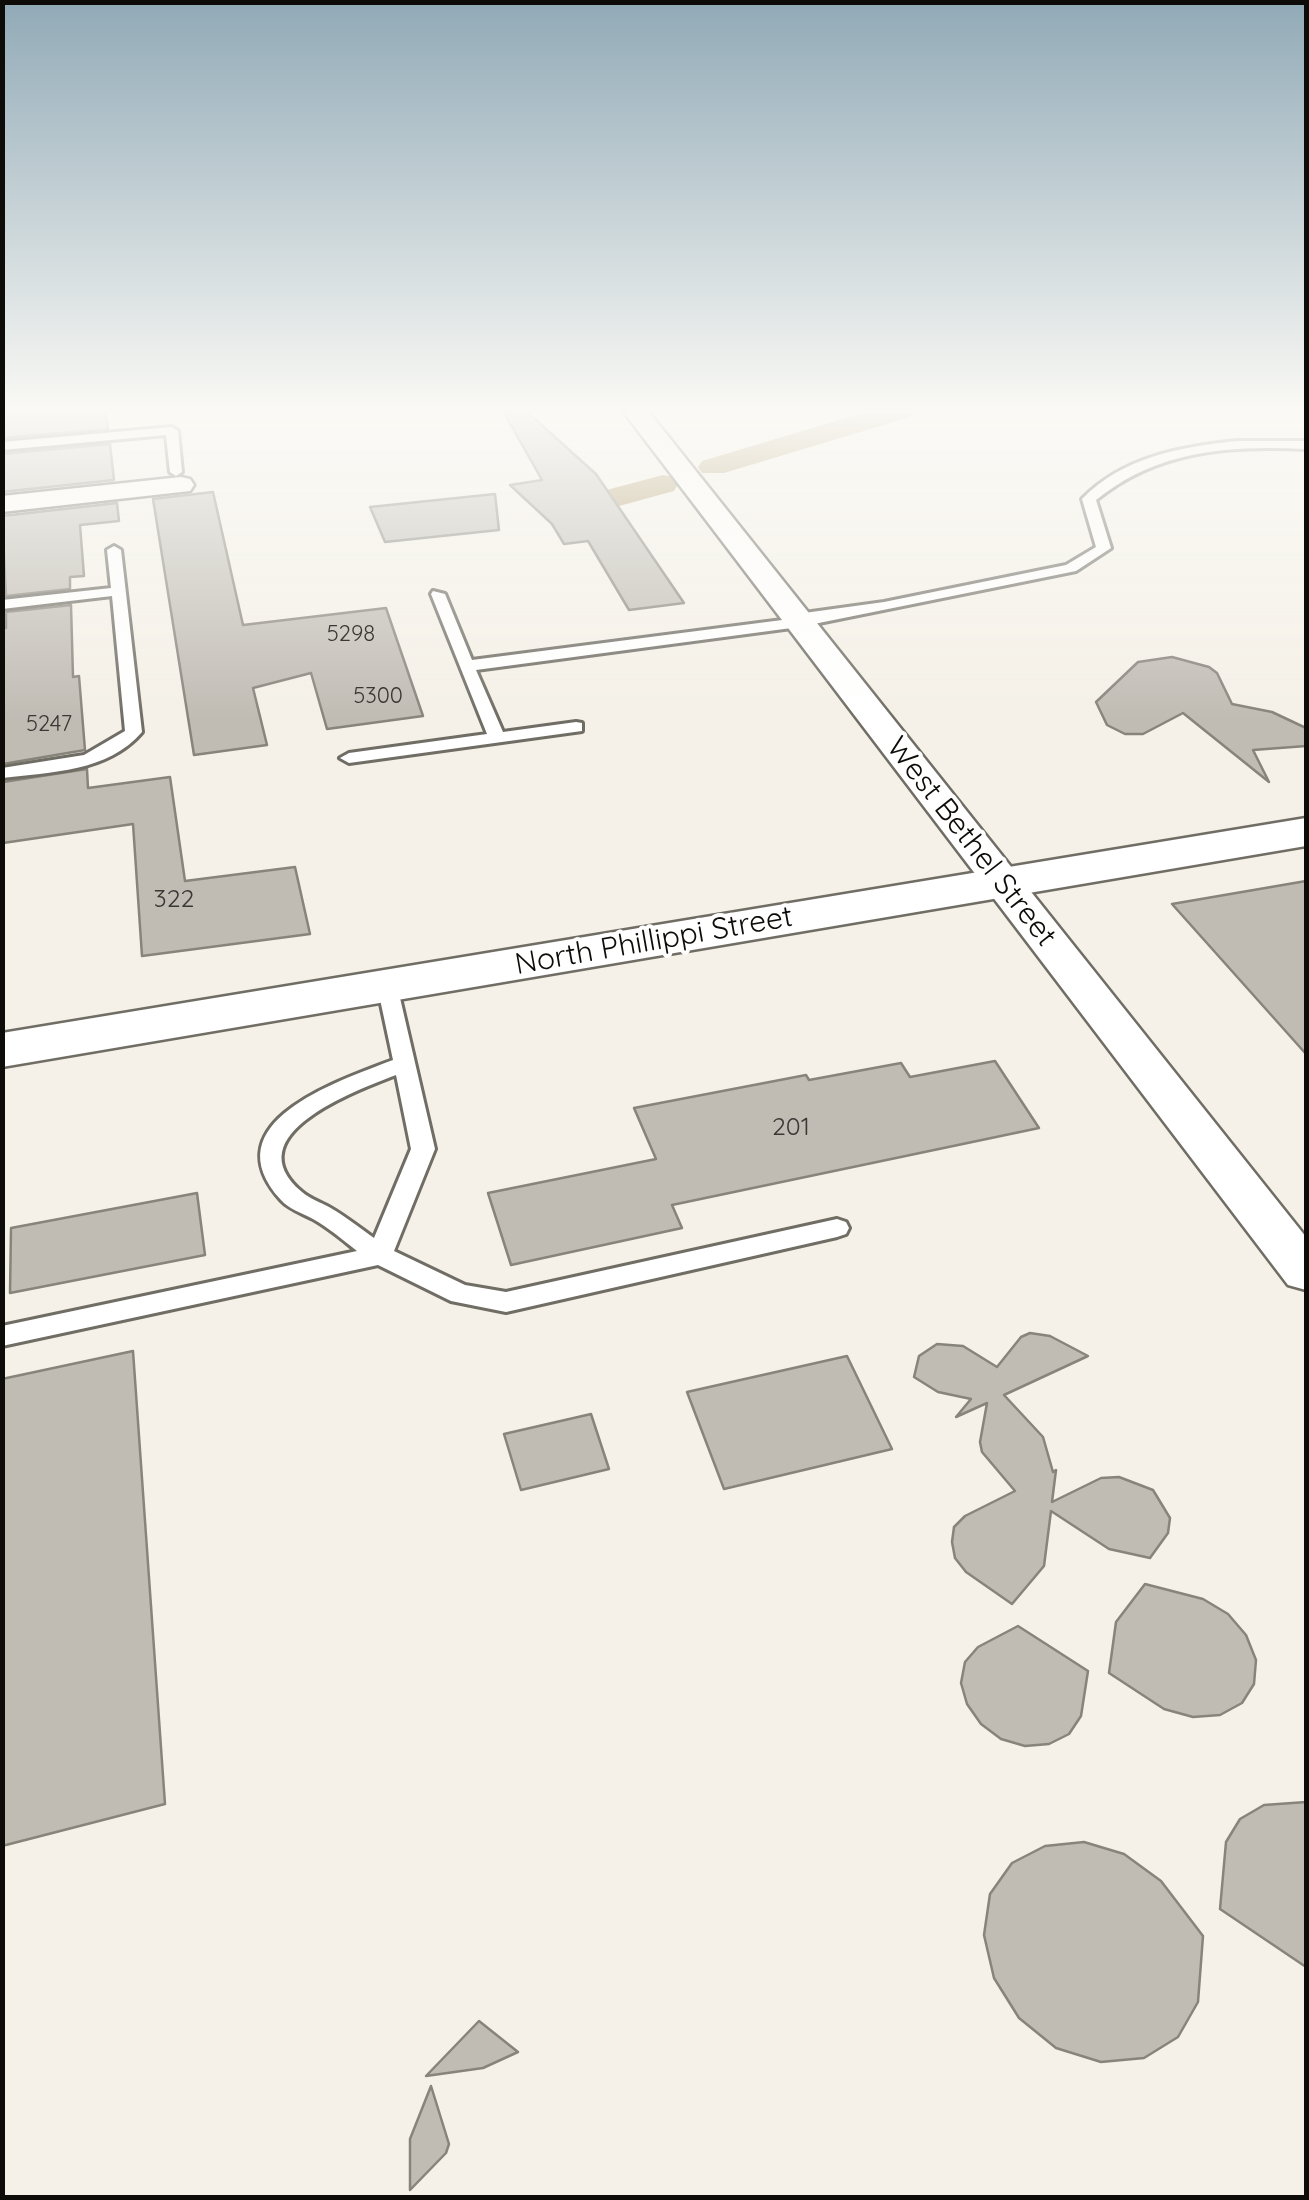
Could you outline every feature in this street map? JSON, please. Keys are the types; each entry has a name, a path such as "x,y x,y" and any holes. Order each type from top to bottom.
{"street":[{"name":"West Bethel Street","path":"714,514 1306,1272"},
{"name":"North Phillippi Street","path":"2,1050 1306,832"}],"lane":[{"path":"466,666 884,608 1071,568 1104,548 1093,514"},
{"path":"2,773 94,760 118,748 134,732 114,550"},
{"path":"2,605 119,591"},
{"path":"438,594 497,737"},
{"path":"349,758 576,727"},
{"path":"380,1255 423,1149 387,985"},
{"path":"404,1064 307,1104 272,1139 268,1154 273,1174 290,1196 380,1255 460,1294 506,1302 837,1228"},
{"path":"2,1336 380,1255"}],"building":[{"path":"118,514 119,521 80,525 84,576 70,577 70,589 6,596 2,516"},
{"path":"155,514 218,514 243,625 386,608 423,716 327,729 311,673 253,688 267,745 194,755"},
{"path":"373,514 497,514 499,530 385,542"},
{"path":"541,514 623,514 684,603 629,610 588,541 564,544"},
{"path":"71,605 73,677 79,676 85,750 3,764 2,628 6,628 6,612"},
{"path":"1172,657 1217,673 1232,704 1272,712 1306,728 1306,746 1253,750 1269,782 1183,713 1143,734 1125,734 1107,725 1096,702 1138,662"},
{"path":"87,769 88,788 170,777 185,881 295,867 310,934 142,956 133,824 3,843 3,782"},
{"path":"1306,881 1306,1054 1172,904"},
{"path":"995,1061 1039,1128 672,1205 682,1228 511,1265 488,1193 656,1159 634,1108 806,1075 809,1080 901,1063 910,1077"},
{"path":"197,1193 205,1255 10,1293 11,1228"},
{"path":"1030,1333 1050,1336 1088,1356 1004,1395 1043,1437 1053,1472 1056,1470 1052,1502 1101,1478 1119,1477 1153,1490 1170,1518 1168,1533 1150,1558 1109,1549 1051,1511 1044,1566 1012,1604 966,1572 955,1558 952,1542 954,1527 965,1516 1015,1491 982,1452 980,1442 987,1403 956,1417 971,1399 938,1392 914,1377 919,1356 937,1344 963,1346 997,1367 1021,1337"},
{"path":"133,1351 165,1804 2,1846 2,1379"},
{"path":"847,1356 892,1449 724,1489 687,1392"},
{"path":"591,1414 609,1469 521,1490 504,1434"},
{"path":"1145,1584 1203,1599 1228,1614 1246,1635 1256,1660 1254,1684 1242,1703 1220,1715 1193,1717 1164,1709 1109,1673 1116,1622"},
{"path":"1018,1626 1088,1671 1081,1716 1069,1734 1049,1744 1025,1746 1001,1739 981,1724 967,1704 961,1683 965,1662 978,1647"},
{"path":"1306,1802 1306,1967 1220,1909 1226,1842 1240,1819 1264,1805"},
{"path":"1084,1842 1124,1854 1161,1881 1203,1936 1198,2002 1178,2037 1144,2058 1101,2062 1056,2048 1019,2018 994,1978 984,1935 990,1894 1012,1863 1045,1846"},
{"path":"479,2021 518,2052 483,2068 426,2076"},
{"path":"431,2086 449,2144 446,2153 410,2190 410,2139"}]}
